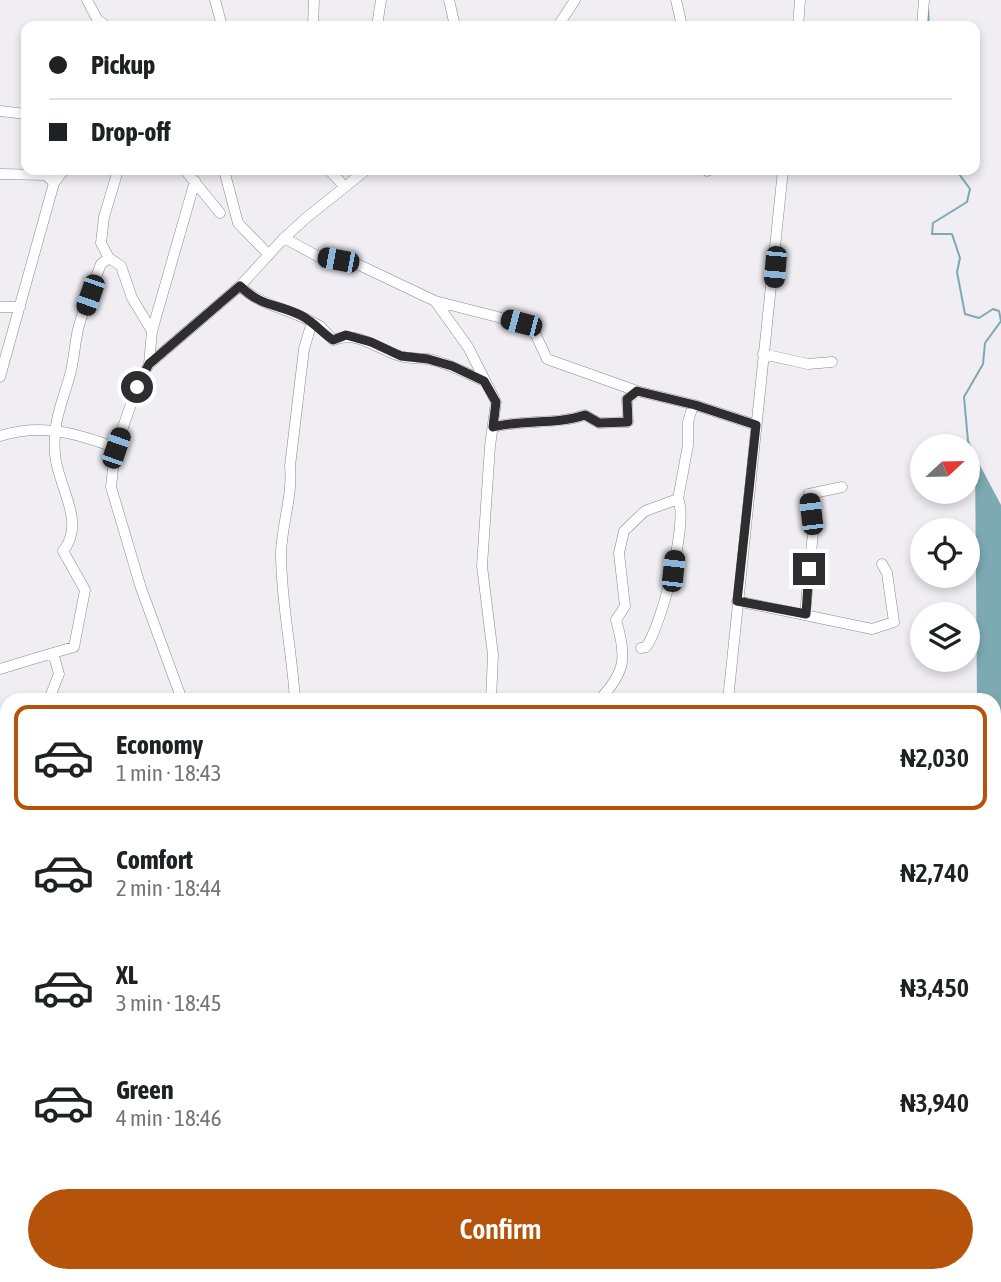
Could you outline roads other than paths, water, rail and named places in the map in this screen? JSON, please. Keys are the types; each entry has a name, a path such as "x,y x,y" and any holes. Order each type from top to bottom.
{"street":[{"path":"87,0 97,21"},
{"path":"215,0 221,21"},
{"path":"313,0 313,21"},
{"path":"378,21 381,0"},
{"path":"449,0 454,21"},
{"path":"561,21 575,0"},
{"path":"676,0 681,21"},
{"path":"798,21 800,0"},
{"path":"922,21 924,0"},
{"path":"0,111 21,113"},
{"path":"0,174 21,174"},
{"path":"46,175 54,183"},
{"path":"0,377 54,183 60,175"},
{"path":"114,175 101,240 108,258 121,266 132,298 152,331"},
{"path":"190,175 220,214"},
{"path":"225,175 238,223 269,255"},
{"path":"334,175 345,187"},
{"path":"179,693 141,588 111,487 116,448 137,387 149,364 240,286 284,239 360,175"},
{"path":"729,693 783,175"},
{"path":"149,364 152,331 195,181"},
{"path":"284,239 319,257 358,264 435,301 521,323 534,331 547,359 637,391 756,425"},
{"path":"0,669 74,647 85,590 63,551 68,545 71,530 71,507 55,457 54,428 71,372 78,330 101,264 108,258"},
{"path":"240,286 253,299 300,315 320,326 333,340 346,335 371,342 401,356 428,359 452,366 484,381"},
{"path":"435,301 468,346 496,402 482,566 492,656 491,693"},
{"path":"0,307 20,307"},
{"path":"294,693 286,635 282,532 291,482 289,466 304,349 312,322"},
{"path":"763,354 808,364 832,362"},
{"path":"493,427 510,422 566,421 585,415 599,423 628,422 627,399 637,391"},
{"path":"641,648 646,647 654,637 673,571 681,521 682,506 678,499 688,445 688,422 693,405"},
{"path":"0,436 18,430 54,428 116,448"},
{"path":"806,614 813,533 809,495 842,487"},
{"path":"604,693 621,672 622,639 616,620 625,606 619,552 622,536 627,527 645,511 678,499"},
{"path":"737,601 872,629 894,622 891,592 882,564"},
{"path":"51,693 59,674 53,653"}],"water":[{"path":"980,465 1001,505 1001,693 977,693 977,672 980,672 980,602 976,602 976,588 980,588 980,518 976,518 975,504 980,504"}],"waterway":[{"path":"928,8 929,21"},
{"path":"960,175 970,189 967,202 933,223 932,234 952,234 960,258 957,272 965,314 979,318 993,309 999,311 1001,321 985,343 983,364 964,397 967,434"}]}
